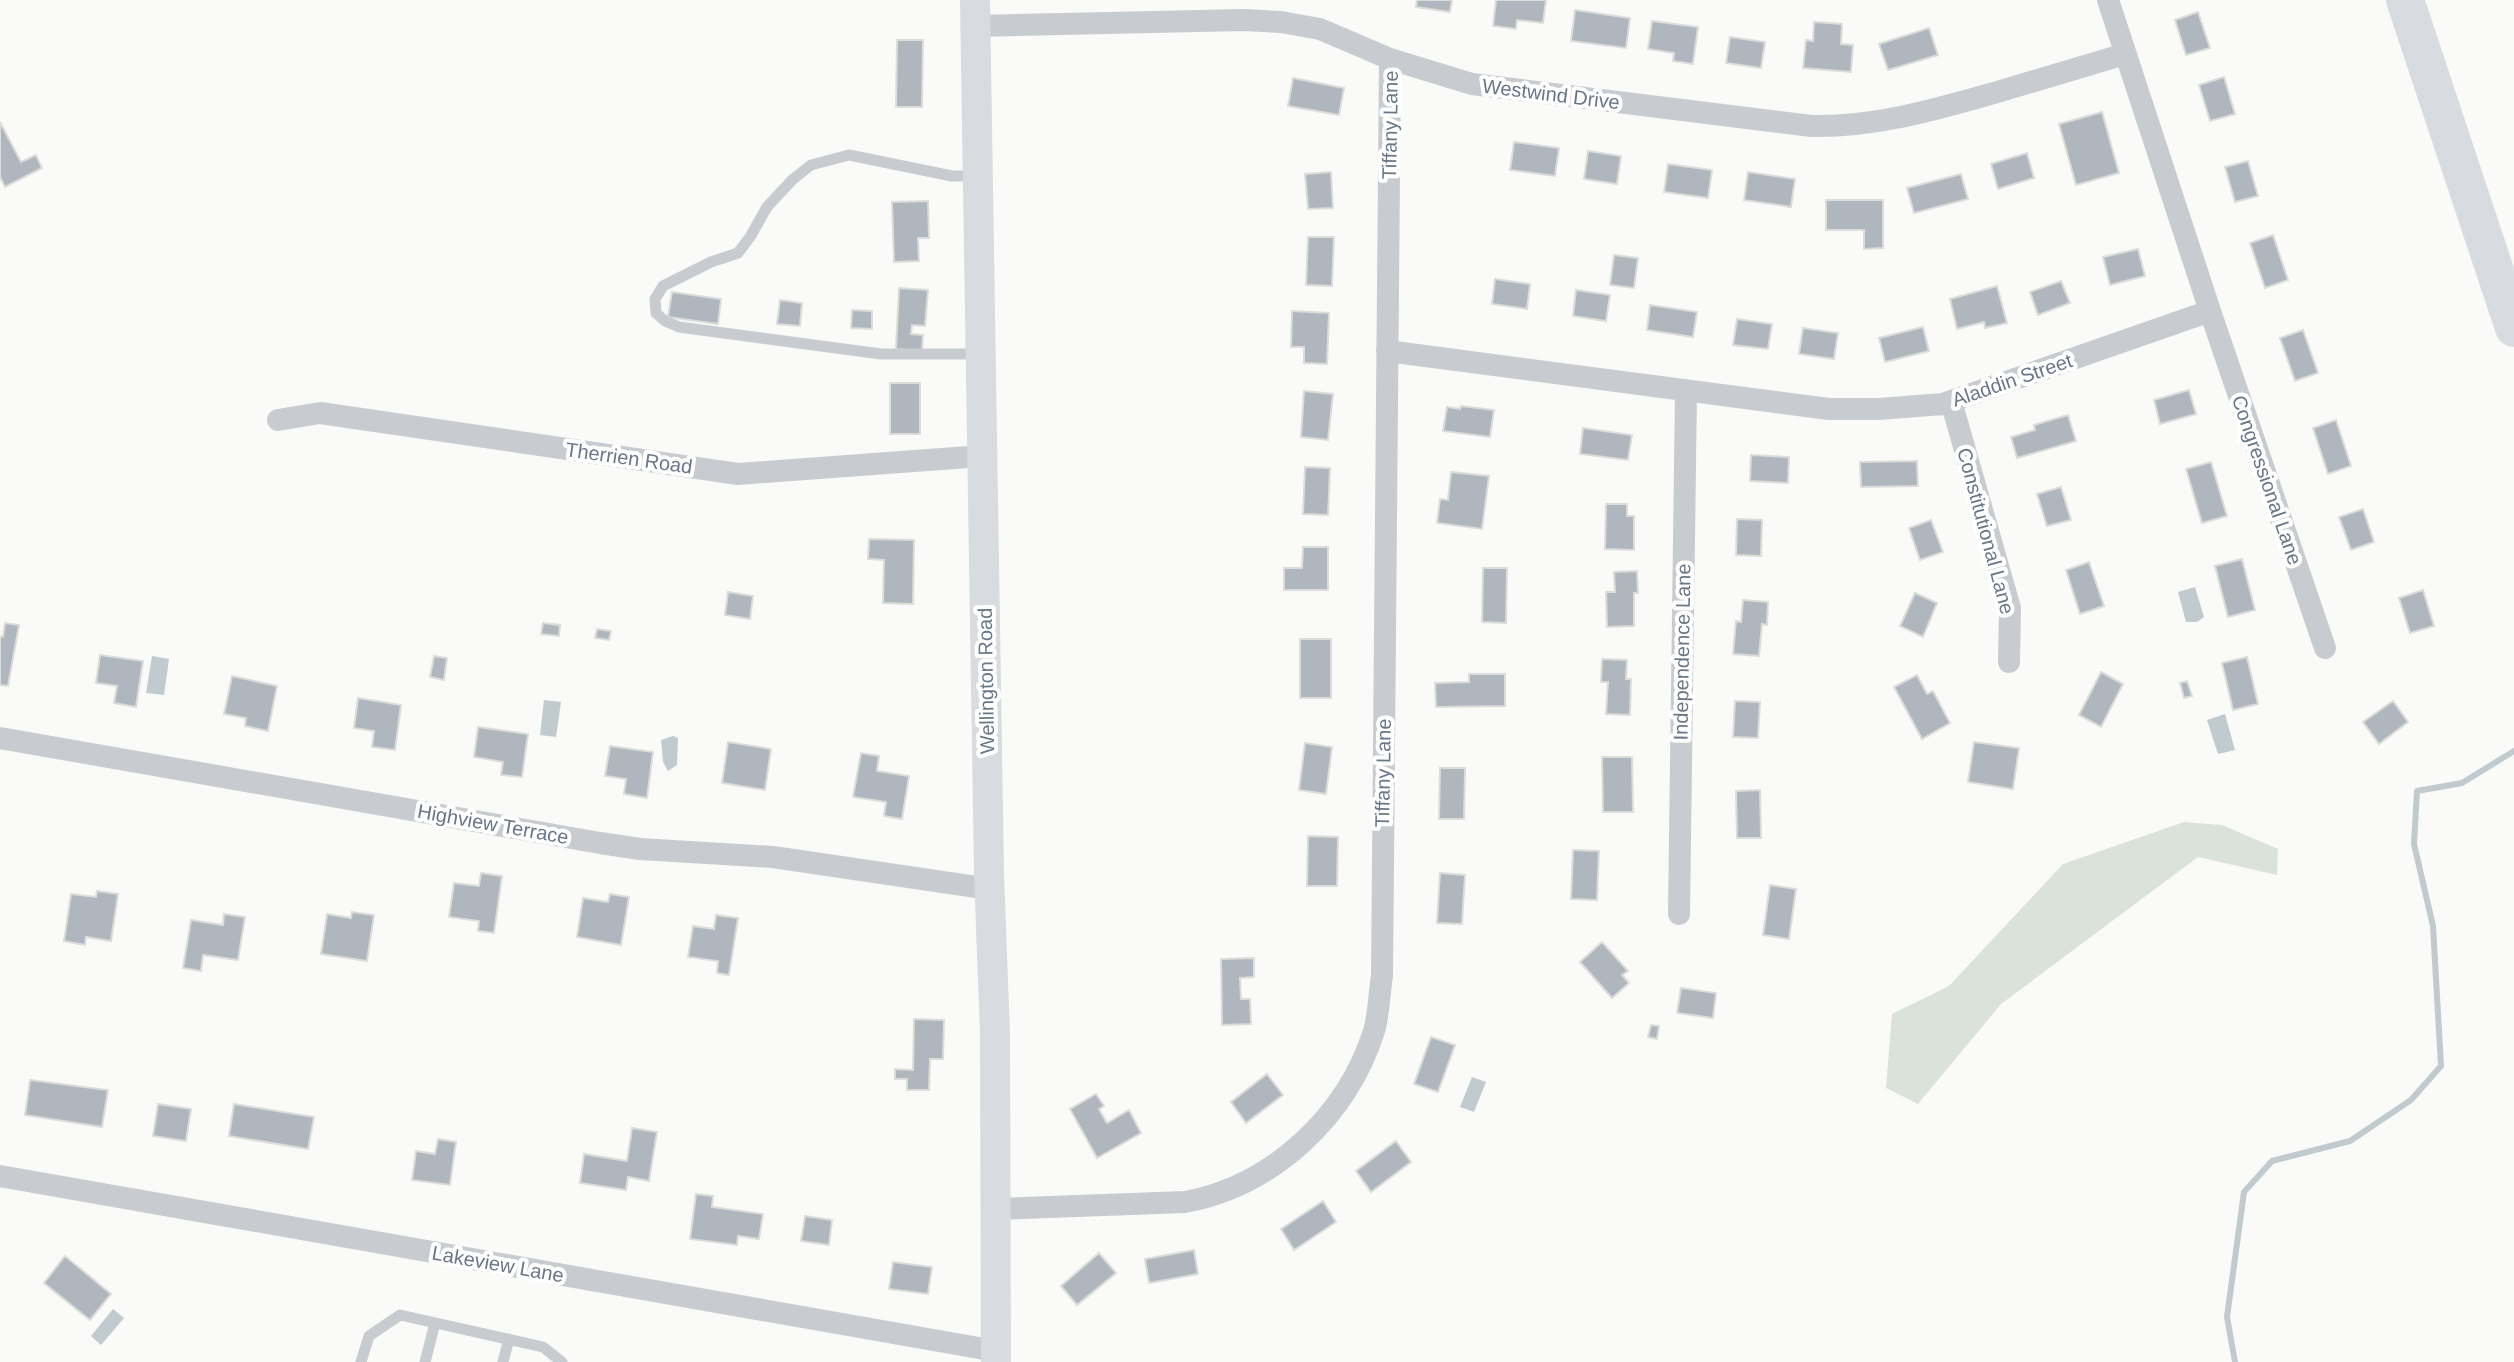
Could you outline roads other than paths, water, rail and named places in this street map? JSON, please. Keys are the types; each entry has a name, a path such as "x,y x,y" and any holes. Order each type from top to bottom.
{"highway":[{"path":"2405,0 2514,328"}],"main road":[{"name":"Wellington Road","path":"975,13 995,1034 996,1357"}],"street":[{"path":"2108,0 2210,311"},
{"name":"Westwind Drive","path":"975,13 1281,22 1320,29 1390,59 1472,84 1838,127 1885,122 1932,111 2125,54"},
{"name":"Tiffany Lane","path":"997,1209 1155,1205 1209,1198 1254,1178 1295,1149 1330,1114 1358,1074 1375,1028 1382,976 1390,59"},
{"name":"Aladdin Street","path":"1387,351 1829,409 1879,409 1943,404 2210,311"},
{"name":"Congressional Lane","path":"2210,311 2325,648"},
{"name":"Independence Lane","path":"1679,914 1686,391"},
{"name":"Constitutional Lane","path":"1951,401 2010,608 2009,662"},
{"name":"Therrien Road","path":"278,420 320,413 738,474 982,456"},
{"name":"Highview Terrace","path":"0,738 600,843 640,849 773,857 990,889"},
{"name":"Lakeview Lane","path":"0,1176 996,1357"}],"lane":[{"path":"977,176 952,176 849,155 811,165 767,207 738,253 711,262 663,286 655,299 656,313 679,327 881,354 980,354"},
{"path":"361,1362 369,1336 400,1315 543,1347 562,1362"},
{"path":"425,1362 435,1323"},
{"path":"503,1362 509,1339"}],"waterway":[{"path":"2235,1362 2227,1317 2244,1192 2272,1161 2350,1141 2411,1100 2441,1066 2433,926 2414,844 2417,791 2462,783 2514,751"}]}
